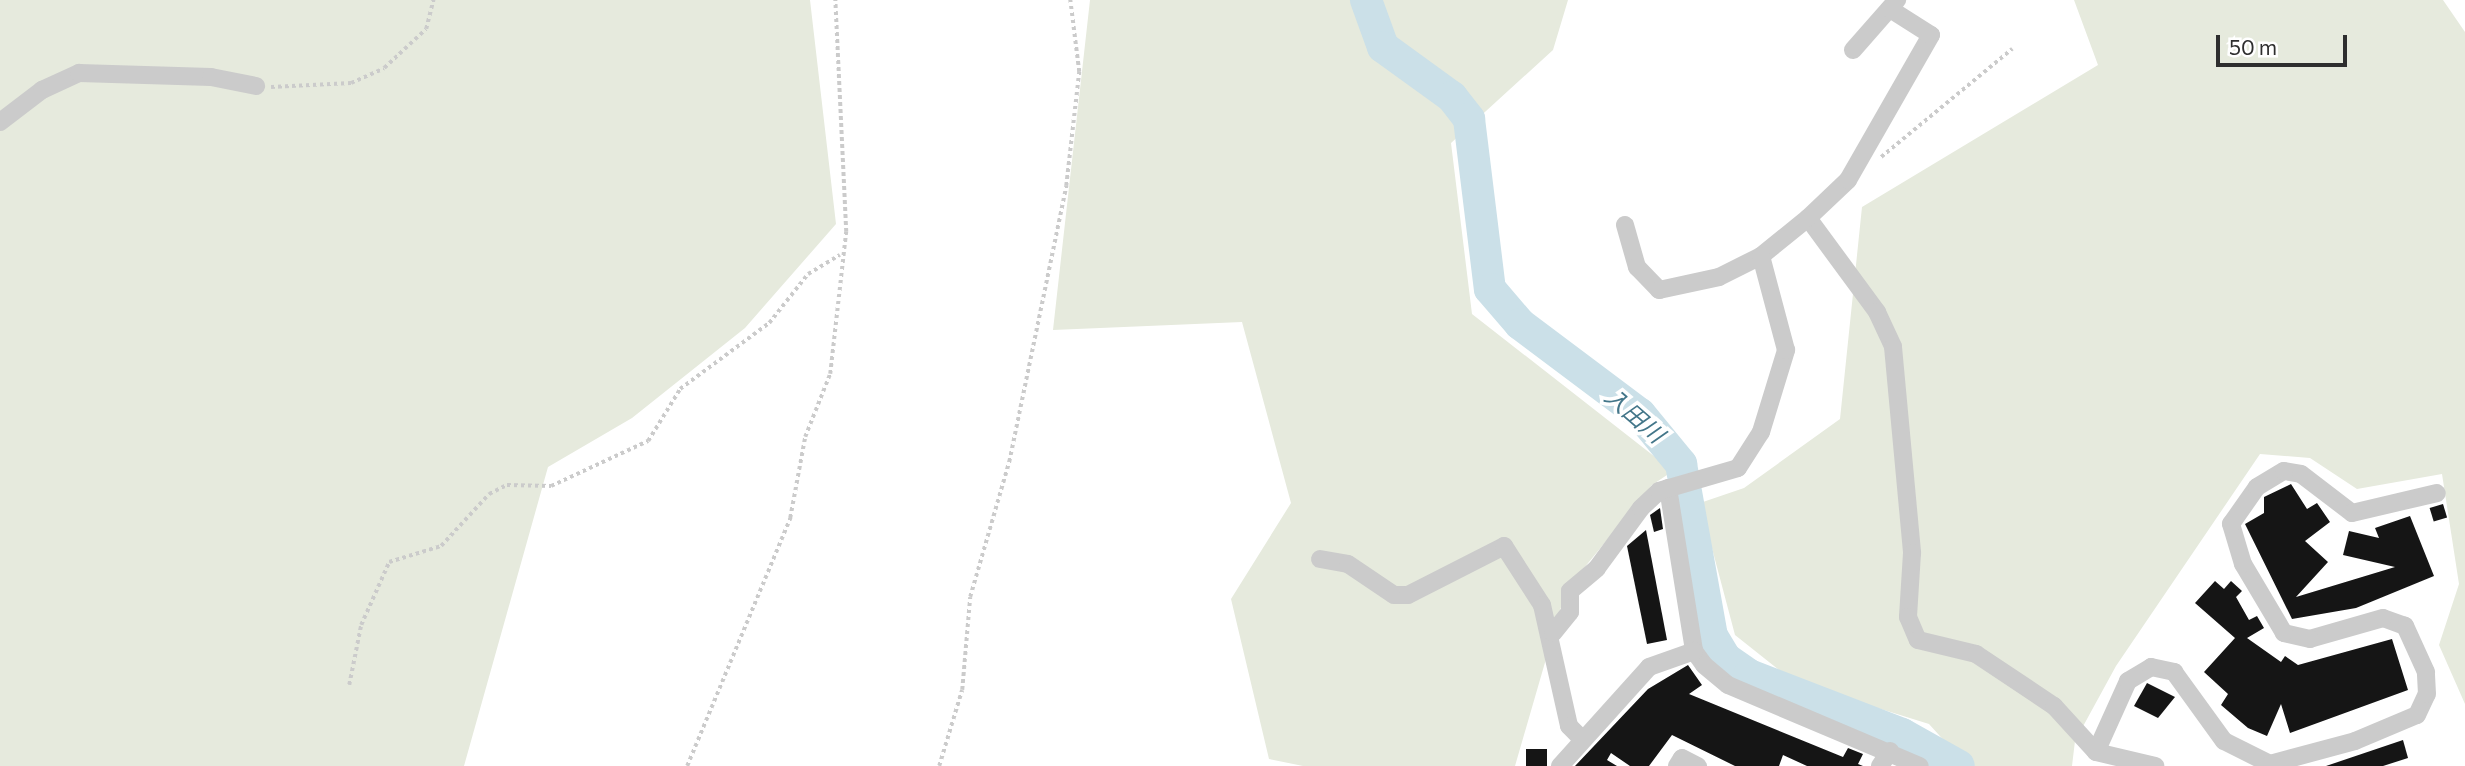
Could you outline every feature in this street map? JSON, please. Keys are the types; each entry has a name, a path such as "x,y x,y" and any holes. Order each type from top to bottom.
{"street":[{"path":"1626,225 1637,267 1660,290 1719,277 1760,256 1808,218 1848,180 1931,35 1893,5 1853,50"},
{"path":"0,122 42,90 79,73 211,77 256,86"},
{"path":"1808,218 1877,312 1893,347 1911,541 1908,617 1918,640 1976,654 2054,706 2096,752 2155,766"},
{"path":"1553,633 1570,612 1570,592 1597,568 1641,508 1670,488 1702,477 1726,474 1747,459 1782,378 1786,350 1760,256"},
{"path":"2096,752 2128,681 2151,667 2174,672 2217,735 2270,764 2355,741 2417,715 2427,694 2426,672 2405,626 2383,618 2310,639 2284,633 2243,564 2231,524 2257,487 2284,471 2301,474 2352,513 2437,493"},
{"path":"1670,488 1694,651 1728,685 1885,759 1920,766"},
{"path":"1320,559 1348,564 1394,595 1408,595 1504,546 1553,633 1569,726 1580,737"},
{"path":"1560,766 1580,737 1649,667 1694,651"},
{"path":"1677,766 1682,758 1698,766"}],"path":[{"path":"256,86 302,90 351,83 384,68 426,29 433,0"},
{"path":"687,766 790,517 805,437 830,374 840,254 846,232 835,0"},
{"path":"939,766 962,690 970,597 1009,462 1066,186 1079,72 1070,0"},
{"path":"1848,180 2012,49"},
{"path":"349,685 361,625 388,562 441,546 489,494 507,485 551,486 649,441 680,389 769,323 808,274 840,254"}],"shaded area":[{"path":"0,0 810,0 836,224 745,328 632,418 548,467 464,766 0,766"},
{"path":"1090,0 1568,0 1553,50 1451,143 1472,314 1673,471 1652,485 1566,590 1515,766 1303,766 1269,759 1231,599 1291,503 1242,322 1053,330"},
{"path":"2074,0 2443,0 2465,32 2465,704 2439,645 2459,584 2442,474 2357,489 2310,458 2260,454 2116,666 2075,741 2072,766 1967,766 1929,724 1794,682 1735,635 1700,503 1744,488 1840,419 1862,207 2098,65"}],"building":[{"path":"2291,484 2307,509 2317,503 2330,522 2305,541 2328,562 2296,597 2395,567 2343,555 2349,531 2379,538 2375,528 2410,516 2434,576 2356,608 2292,619 2245,524 2264,513 2264,497"},
{"path":"2443,504 2447,517 2434,521 2430,508"},
{"path":"1660,508 1663,529 1654,532 1650,515"},
{"path":"1646,530 1667,640 1647,644 1627,546"},
{"path":"2215,581 2224,589 2231,581 2242,591 2236,597 2249,620 2257,616 2264,628 2247,638 2281,662 2285,656 2298,665 2392,639 2408,690 2290,733 2281,704 2267,736 2248,728 2221,705 2228,694 2204,672 2235,638 2195,603"},
{"path":"1688,665 1702,685 1689,694 1843,757 1848,748 1863,754 1858,764 1863,766 1807,766 1783,755 1779,766 1735,766 1672,735 1649,766 1630,766 1611,753 1607,760 1617,766 1575,766 1648,689"},
{"path":"2147,683 2175,697 2158,718 2134,706"},
{"path":"2403,740 2408,758 2383,766 2326,766"},
{"path":"1526,749 1547,749 1547,766 1526,766"}],"waterway":[{"name":"入田川","path":"1366,0 1383,47 1452,97 1469,119 1490,289 1520,324 1640,414 1681,464 1712,636 1725,658 1749,675 1902,734 1959,766"}]}
